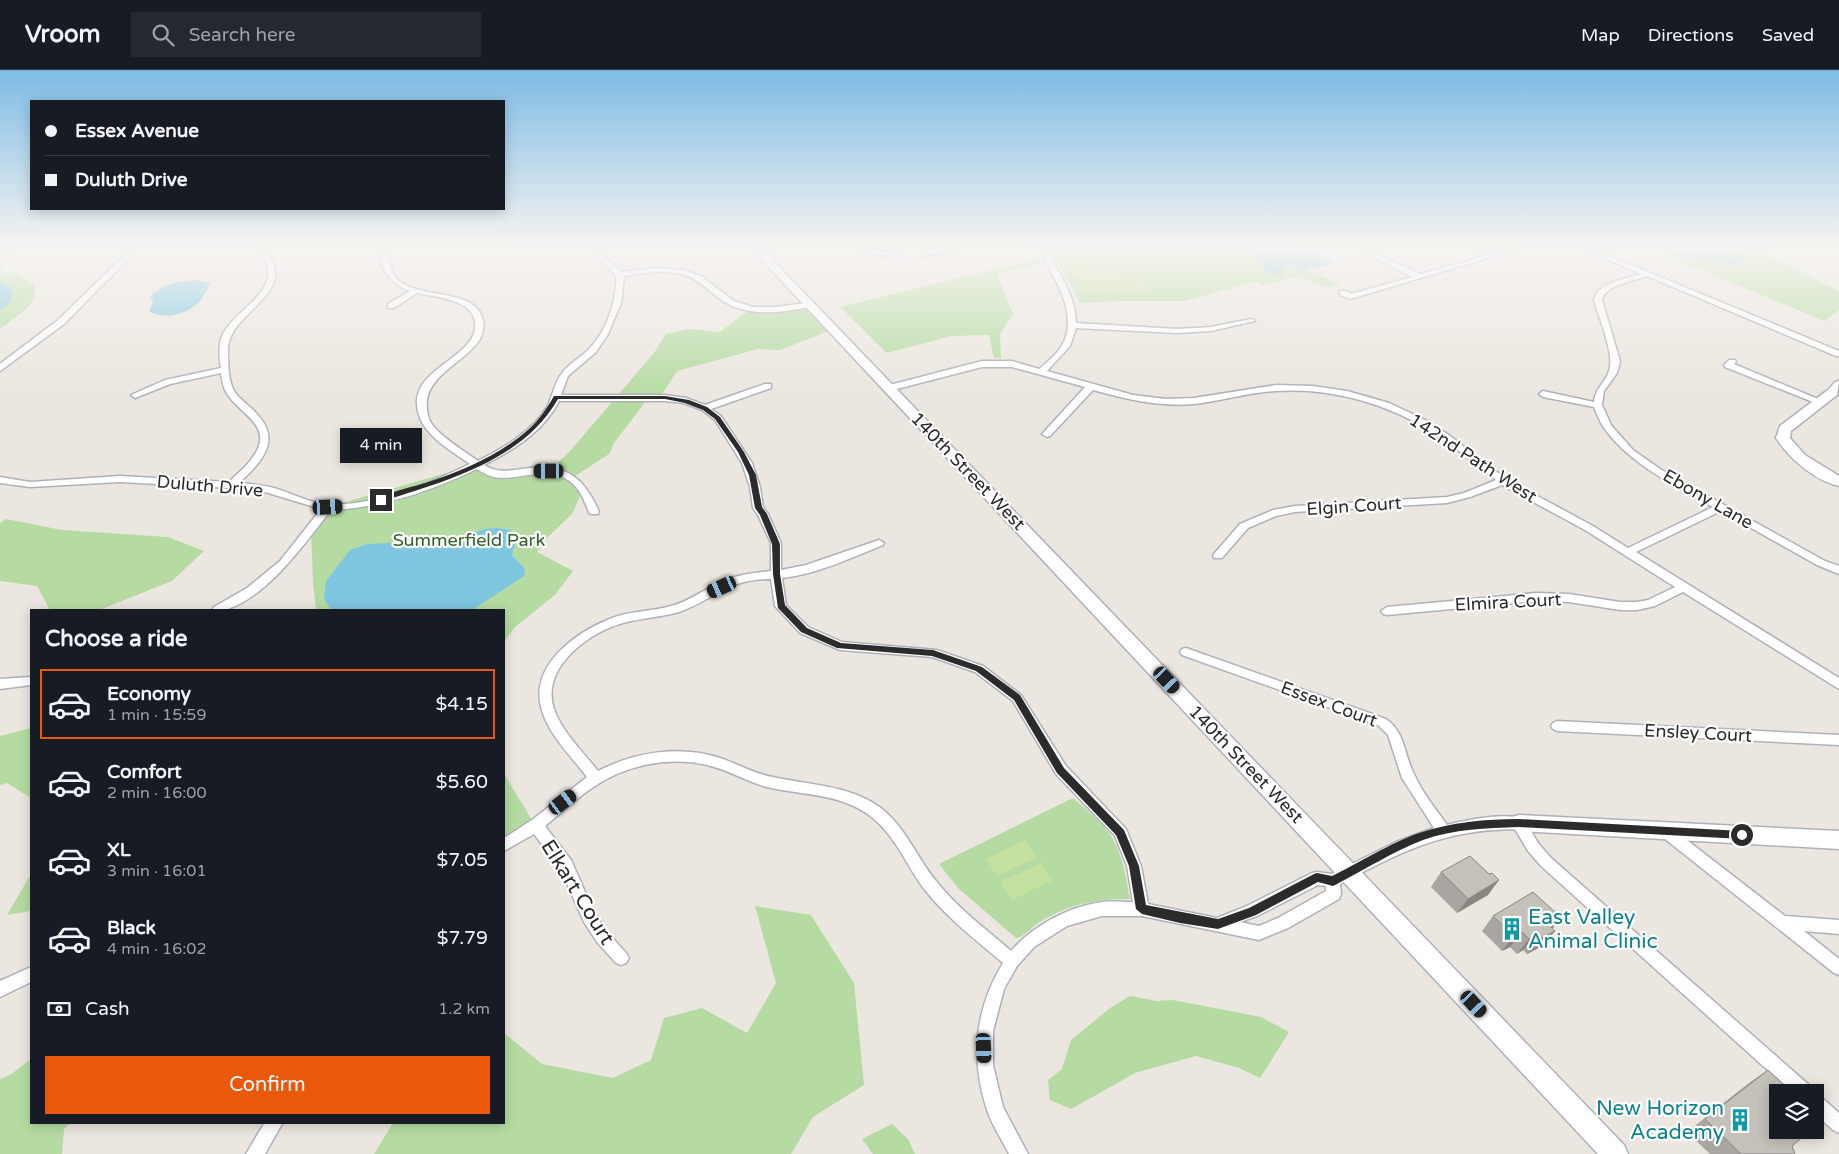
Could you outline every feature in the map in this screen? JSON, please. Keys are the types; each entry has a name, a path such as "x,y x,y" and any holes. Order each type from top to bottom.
{"street":[{"path":"0,368 61,322 88,296"},
{"path":"231,485 259,455 265,434 260,423 231,392 225,370 224,345 227,334 235,323 263,296"},
{"path":"392,306 409,296"},
{"path":"437,296 466,302 476,313 481,326 479,336 469,348 435,375 426,388 422,400 422,413 433,431 491,474 506,475 526,471 549,471 568,475 587,492 594,512"},
{"name":"Duluth Drive","path":"0,480 12,483 44,485 120,479 231,485 266,488 308,505 328,507 350,506 417,489 478,464 507,448 531,431 547,414 556,398 561,379 593,350 605,334 618,296"},
{"path":"722,296 732,303 755,310 782,310 810,304"},
{"name":"140th Street West","path":"802,296 1341,877 1615,1154"},
{"path":"1042,371 1066,346 1073,325 1070,306 1065,296"},
{"path":"1543,394 1598,405 1600,391 1613,373 1616,361 1598,300 1599,296"},
{"path":"1699,296 1839,354"},
{"path":"1073,325 1177,331 1210,329 1251,320"},
{"path":"1732,362 1728,365 1821,402"},
{"name":"142nd Path West","path":"889,388 982,364 1012,364 1132,398 1166,402 1194,401 1276,388 1312,389 1347,394 1386,405 1422,422 1443,435 1504,481 1628,552 1839,684"},
{"path":"135,395 168,382 225,370"},
{"path":"1839,385 1821,402 1785,428 1783,438 1789,449 1808,464 1839,482"},
{"path":"705,408 768,386"},
{"path":"1046,434 1091,386"},
{"path":"556,398 665,398 686,401 705,408 718,418 741,452 752,475 758,508 763,514 776,544 776,574 781,606 804,630 840,646 933,653 979,669 1017,698 1061,770 1120,833 1134,866 1142,909"},
{"name":"Ebony Lane","path":"1598,405 1607,426 1630,452 1660,473 1821,563 1839,570"},
{"name":"Elgin Court","path":"1218,556 1244,526 1273,513 1446,500 1467,495 1504,481"},
{"path":"220,609 251,591 284,563 328,507"},
{"path":"1628,552 1721,508"},
{"path":"596,778 555,723 547,707 547,689 552,672 564,654 580,639 607,625 622,620 677,608 740,579 799,571 879,543"},
{"name":"Elmira Court","path":"1387,611 1536,597 1569,598 1620,606 1637,606 1651,603 1684,587"},
{"name":"Essex Court","path":"1186,652 1389,726 1397,739 1405,770 1443,830"},
{"path":"0,684 13,684 30,680"},
{"name":"Ensley Court","path":"1557,726 1839,740"},
{"path":"505,844 535,826 596,778 642,761 661,757 686,757 710,761 768,782 822,789 851,797 875,812 886,821 917,869 936,892 1012,961"},
{"path":"1218,924 1252,911 1317,878 1341,877 1405,843 1443,830 1486,824 1519,823 1839,840"},
{"path":"1519,823 1546,862 1795,1084"},
{"name":"Elkart Court","path":"535,826 552,843 566,864 589,917 602,937 621,958"},
{"path":"1665,831 1839,968"},
{"path":"1019,1154 995,1109 985,1065 984,1048 986,1024 997,987 1012,961 1030,942 1063,920 1102,909 1142,909 1259,933 1283,923 1334,894 1341,877"},
{"path":"1782,923 1839,927"},
{"path":"0,989 30,974"},
{"path":"1824,1111 1839,1124"},
{"path":"255,1154 274,1124"}],"green space":[{"path":"0,296 35,296 25,310 0,329"},
{"path":"887,296 1006,296 1013,314 1000,334 1001,358 994,358 989,335 951,336 887,353 840,307"},
{"path":"1076,296 1205,296 1186,301 1080,303"},
{"path":"1763,296 1839,296 1839,310 1825,321"},
{"name":"Summerfield Park","path":"810,304 834,329 780,350 758,349 677,371 660,397 649,397 614,443 609,454 572,478 584,488 572,514 549,536 537,552 573,571 555,595 515,627 505,641 505,609 316,609 311,529 328,507 478,464 491,474 549,471 571,450 654,353 666,334 688,329 720,332 750,309"},
{"path":"6,519 62,530 168,537 204,551 172,581 102,609 49,609 37,586 0,581 0,523"},
{"path":"30,728 30,797 7,783 0,785 0,736"},
{"path":"505,776 535,825 505,844"},
{"path":"1073,798 1108,831 1114,841 1123,865 1130,899 1094,901 1071,907 1038,923 1025,934 1016,938 958,888 939,864"},
{"path":"1025,840 1037,857 997,876 986,859"},
{"path":"1041,863 1053,880 1012,900 1001,882"},
{"path":"30,876 30,911 7,915"},
{"path":"755,906 811,915 854,983 864,1085 813,1117 791,1154 374,1154 392,1124 505,1124 505,1034 542,1064 613,1078 651,1060 664,1018 702,1008 747,1033 776,983"},
{"path":"1130,996 1157,1001 1173,1000 1261,1017 1289,1032 1260,1078 1239,1068 1196,1056 1135,1073 1071,1109 1050,1100 1048,1080 1062,1069 1071,1040 1110,1008"},
{"path":"30,1060 30,1124 69,1124 64,1129 62,1154 0,1154 0,1079 10,1075"},
{"path":"892,1124 908,1139 915,1154 873,1154 862,1139"}],"water":[{"path":"0,296 12,296 9,303 0,310"},
{"path":"204,296 187,311 167,316 149,311 153,302 150,297"},
{"path":"485,529 511,530 517,536 512,555 525,569 524,576 474,609 330,609 324,599 326,581 350,550 367,544 453,540"}],"building":[{"path":"1470,856 1489,874 1492,873 1499,880 1468,899 1441,872"},
{"path":"1533,892 1556,913 1548,917 1556,924 1551,927 1555,931 1540,939 1536,936 1529,939 1522,932 1514,936 1493,916"},
{"name":"New Horizon Academy","path":"1768,1070 1783,1084 1769,1084 1769,1139 1800,1139 1792,1146 1795,1154 1741,1154 1705,1119"}],"place":[{"name":"East Valley Animal Clinic","path":"1512,929"},
{"name":"New Horizon Academy","path":"1740,1120"}],"route":[{"path":"381,500 444,479 478,464 507,448 531,431 547,414 556,398 625,396 665,398 686,401 705,408 718,418 741,452 752,475 758,508 763,514 776,544 776,574 781,606 804,630 840,646 933,653 979,669 1017,698 1061,770 1120,833 1134,866 1142,909 1218,924 1252,911 1317,878 1333,881 1405,843 1451,828 1519,823 1742,835"}]}
